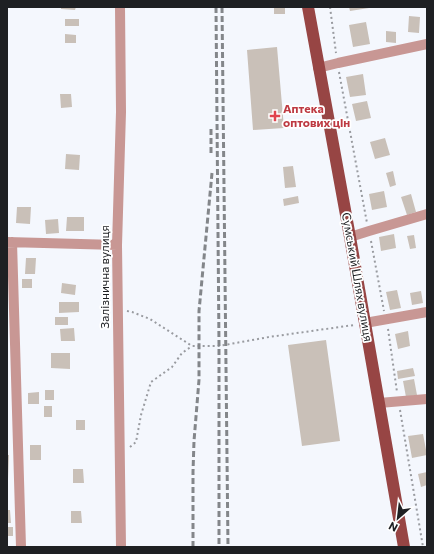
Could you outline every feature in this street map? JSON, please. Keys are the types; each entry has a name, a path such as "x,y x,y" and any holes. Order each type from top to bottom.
{"main road":[{"name":"Сумський Шлях вулиця","path":"308,7 404,547"}],"street":[{"name":"Залізнична вулиця","path":"120,7 121,112 117,245 122,547"},
{"path":"318,68 427,44"},
{"path":"350,237 369,230 427,214"},
{"path":"21,547 9,242 117,245"},
{"path":"365,323 427,312"},
{"path":"379,403 427,399"}],"path":[{"path":"330,7 338,63 386,319 422,547"},
{"path":"118,310 132,312 150,319 192,346 219,346 365,323"},
{"path":"120,454 136,442 141,415 151,382 172,367 182,353 192,346"}],"building":[{"path":"61,7 76,7 75,10 61,9"},
{"path":"274,7 285,7 285,14 274,14"},
{"path":"349,7 369,7 369,8 350,11"},
{"path":"409,16 420,17 419,33 408,32"},
{"path":"65,19 79,19 79,26 65,26"},
{"path":"366,22 370,44 353,47 349,25"},
{"path":"386,31 396,32 396,43 386,42"},
{"path":"65,34 76,35 76,43 65,43"},
{"path":"277,47 284,128 253,130 247,50"},
{"path":"363,74 366,95 350,97 346,77"},
{"path":"60,94 71,94 72,107 61,108"},
{"path":"367,101 371,118 356,121 352,104"},
{"path":"385,138 390,155 375,159 370,142"},
{"path":"66,154 80,155 79,170 65,169"},
{"path":"293,166 296,187 285,188 283,167"},
{"path":"393,171 396,185 390,187 386,173"},
{"path":"384,191 387,207 372,210 369,194"},
{"path":"411,194 416,212 407,215 401,197"},
{"path":"298,196 299,203 284,206 283,199"},
{"path":"17,207 31,207 30,224 16,223"},
{"path":"67,217 84,217 84,231 66,231"},
{"path":"58,219 59,233 46,234 45,220"},
{"path":"394,234 396,248 381,251 379,237"},
{"path":"414,235 416,248 410,249 407,236"},
{"path":"26,258 36,258 35,274 25,274"},
{"path":"22,279 32,279 32,288 22,288"},
{"path":"62,283 76,285 75,295 61,293"},
{"path":"397,290 401,308 390,310 386,292"},
{"path":"421,291 423,303 412,305 410,293"},
{"path":"59,302 79,302 79,312 59,313"},
{"path":"55,317 68,317 68,325 55,325"},
{"path":"74,328 75,341 61,341 60,329"},
{"path":"408,331 410,346 398,349 395,334"},
{"path":"326,340 340,441 302,446 288,345"},
{"path":"51,353 70,353 70,369 51,368"},
{"path":"413,368 415,376 398,379 397,371"},
{"path":"414,379 417,395 406,397 403,381"},
{"path":"45,390 54,390 54,400 45,400"},
{"path":"39,392 39,404 28,404 28,393"},
{"path":"44,406 52,406 52,417 44,417"},
{"path":"76,420 85,420 85,430 76,430"},
{"path":"423,434 427,455 412,458 408,436"},
{"path":"30,445 41,445 41,460 30,460"},
{"path":"7,455 9,455 8,479 7,479"},
{"path":"73,469 83,469 84,483 73,483"},
{"path":"427,472 427,485 421,487 418,474"},
{"path":"7,510 10,510 11,523 7,523"},
{"path":"71,511 81,511 82,523 71,523"},
{"path":"7,527 13,527 13,536 7,536"}],"railway":[{"path":"216,7 219,547"},
{"path":"222,7 228,547"},
{"path":"211,129 211,155"},
{"path":"193,547 193,472 199,380 199,311 212,173"}],"place":[{"name":"Аптека оптових цін","path":"275,116"}]}
